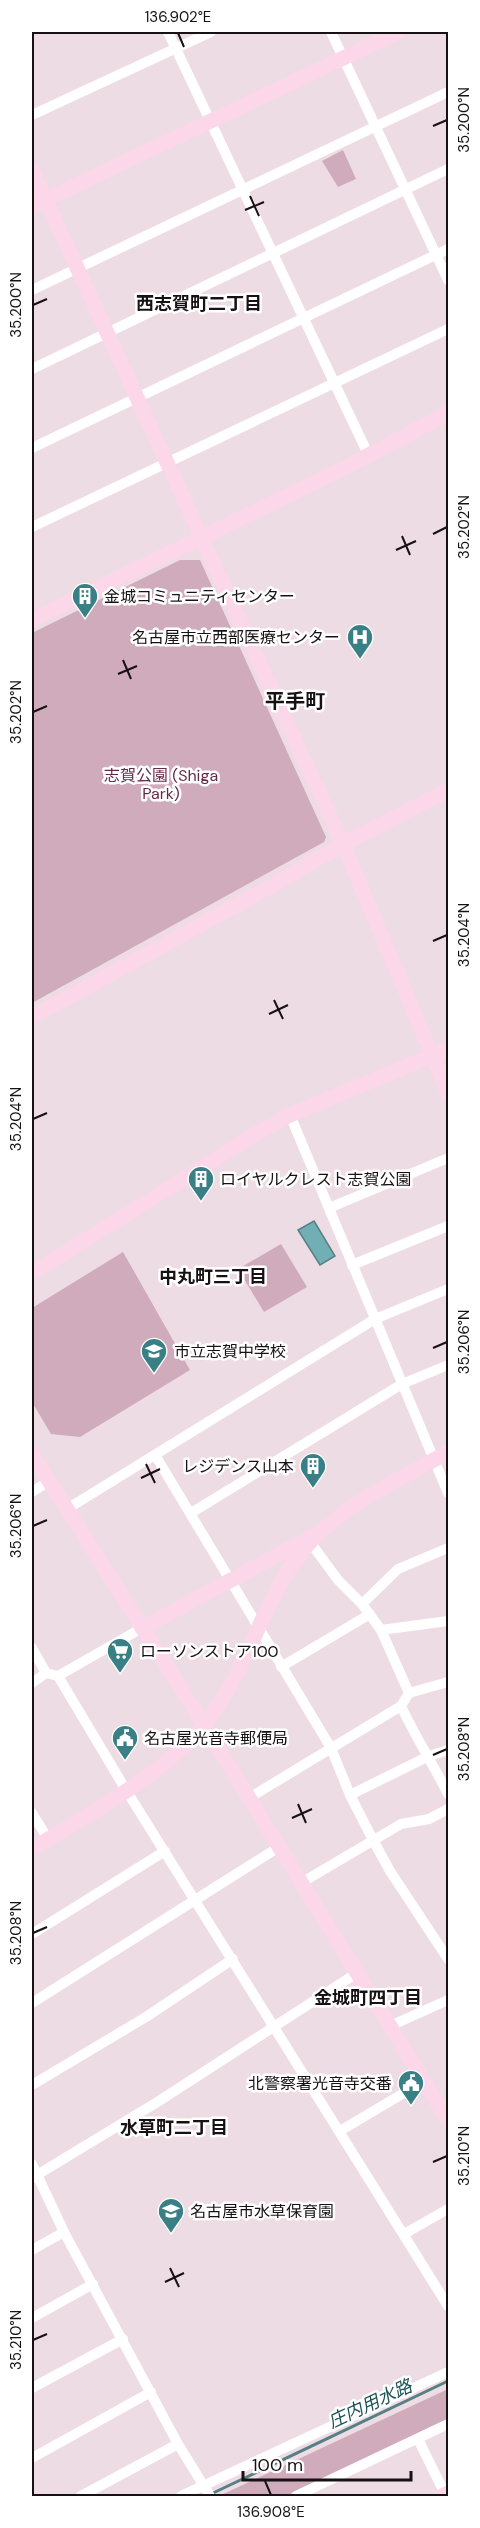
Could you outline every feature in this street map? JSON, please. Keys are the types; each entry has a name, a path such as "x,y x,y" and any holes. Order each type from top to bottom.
{"street":[{"path":"168,32 368,454"},
{"path":"32,115 211,32"},
{"path":"331,32 448,280"},
{"path":"38,202 398,32"},
{"path":"32,290 448,92"},
{"path":"32,369 448,169"},
{"path":"32,170 38,202 76,269 343,844 448,1093"},
{"path":"32,448 448,249"},
{"path":"32,527 448,328"},
{"path":"32,620 448,413"},
{"path":"32,1017 275,884 343,844 448,790"},
{"path":"32,1273 290,1115 448,1049"},
{"path":"290,1115 448,1493"},
{"path":"329,1208 448,1158"},
{"path":"352,1265 448,1226"},
{"path":"67,1509 375,1318 448,1289"},
{"path":"191,1514 402,1384 448,1365"},
{"path":"32,1648 46,1673 58,1676 230,1579 315,1537 358,1502 448,1452"},
{"path":"32,1454 204,1725 448,2120"},
{"path":"155,1455 331,1748 350,1795 390,1871 445,1945 448,1959"},
{"path":"32,1492 49,1481"},
{"path":"315,1537 338,1580 362,1604 381,1630 409,1693"},
{"path":"32,1850 126,1790 175,1754 204,1725 233,1683 282,1582 315,1537"},
{"path":"362,1604 398,1569 448,1548"},
{"path":"281,1668 370,1614"},
{"path":"381,1630 448,1621"},
{"path":"32,1683 46,1673"},
{"path":"58,1676 126,1790 448,2306"},
{"path":"249,1798 385,1718 401,1706 409,1693 448,1682"},
{"path":"401,1706 418,1743 429,1756 448,1794"},
{"path":"350,1795 429,1756 448,1750"},
{"path":"301,1883 401,1824 429,1819 448,1809"},
{"path":"32,1813 48,1839"},
{"path":"32,2003 279,1847"},
{"path":"32,1934 165,1851"},
{"path":"32,2085 146,2018 233,1959"},
{"path":"34,2176 159,2101 273,2025 357,1973"},
{"path":"390,2026 448,2000"},
{"path":"340,2131 424,2081"},
{"path":"32,2164 34,2176 178,2444 207,2491"},
{"path":"404,2234 448,2209"},
{"path":"32,2250 64,2232"},
{"path":"32,2318 93,2284"},
{"path":"32,2388 123,2339"},
{"path":"181,2496 207,2491 448,2372"},
{"path":"32,2457 151,2392"},
{"path":"296,2496 448,2424"},
{"path":"418,2439 446,2495"},
{"path":"81,2496 178,2444"}],"green space":[{"path":"343,150 356,179 338,187 322,161"},
{"name":"志賀公園 (Shiga Park)","path":"180,560 200,560 326,837 324,842 32,1003 32,633"},
{"path":"281,1244 307,1287 264,1312 238,1269"},
{"path":"123,1252 190,1370 80,1437 51,1434 32,1402 32,1308"},
{"path":"448,2389 448,2420 286,2496 219,2496"}],"water":[{"path":"314,1221 335,1256 320,1265 298,1230"}],"waterway":[{"name":"庄内用水路","path":"211,2494 448,2381"}],"place":[{"name":"金城コミュニティセンター","path":"85,619"},
{"name":"名古屋市立西部医療センター","path":"360,660"},
{"name":"ロイヤルクレスト志賀公園","path":"201,1202"},
{"name":"市立志賀中学校","path":"154,1374"},
{"name":"レジデンス山本","path":"313,1489"},
{"name":"ローソンストア100","path":"120,1674"},
{"name":"名古屋光音寺郵便局","path":"125,1761"},
{"name":"北警察署光音寺交番","path":"411,2106"},
{"name":"名古屋市水草保育園","path":"171,2234"}],"district":[{"name":"西志賀町二丁目","path":"199,304"},
{"name":"平手町","path":"295,701"},
{"name":"中丸町三丁目","path":"213,1277"},
{"name":"金城町四丁目","path":"368,1998"},
{"name":"水草町二丁目","path":"174,2128"}]}
